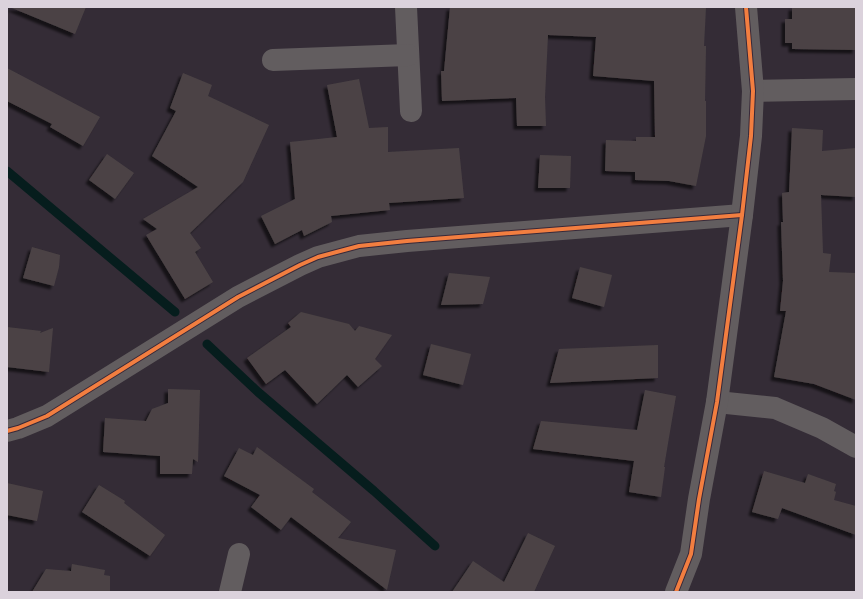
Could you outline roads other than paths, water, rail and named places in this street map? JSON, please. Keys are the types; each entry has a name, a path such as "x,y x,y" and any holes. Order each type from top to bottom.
{"street":[{"path":"406,7 411,111"},
{"path":"676,592 691,554 699,499 717,402 742,215 751,136 753,91 746,7"},
{"path":"273,60 408,55"},
{"path":"753,91 856,88"},
{"path":"7,431 47,416 238,297 300,265 328,254 358,246 406,241 742,215"},
{"path":"717,402 775,408 822,428 856,447"},
{"path":"230,592 239,554"}],"waterway":[{"path":"7,171 175,312"},
{"path":"207,344 258,392 374,491 435,546"}]}
